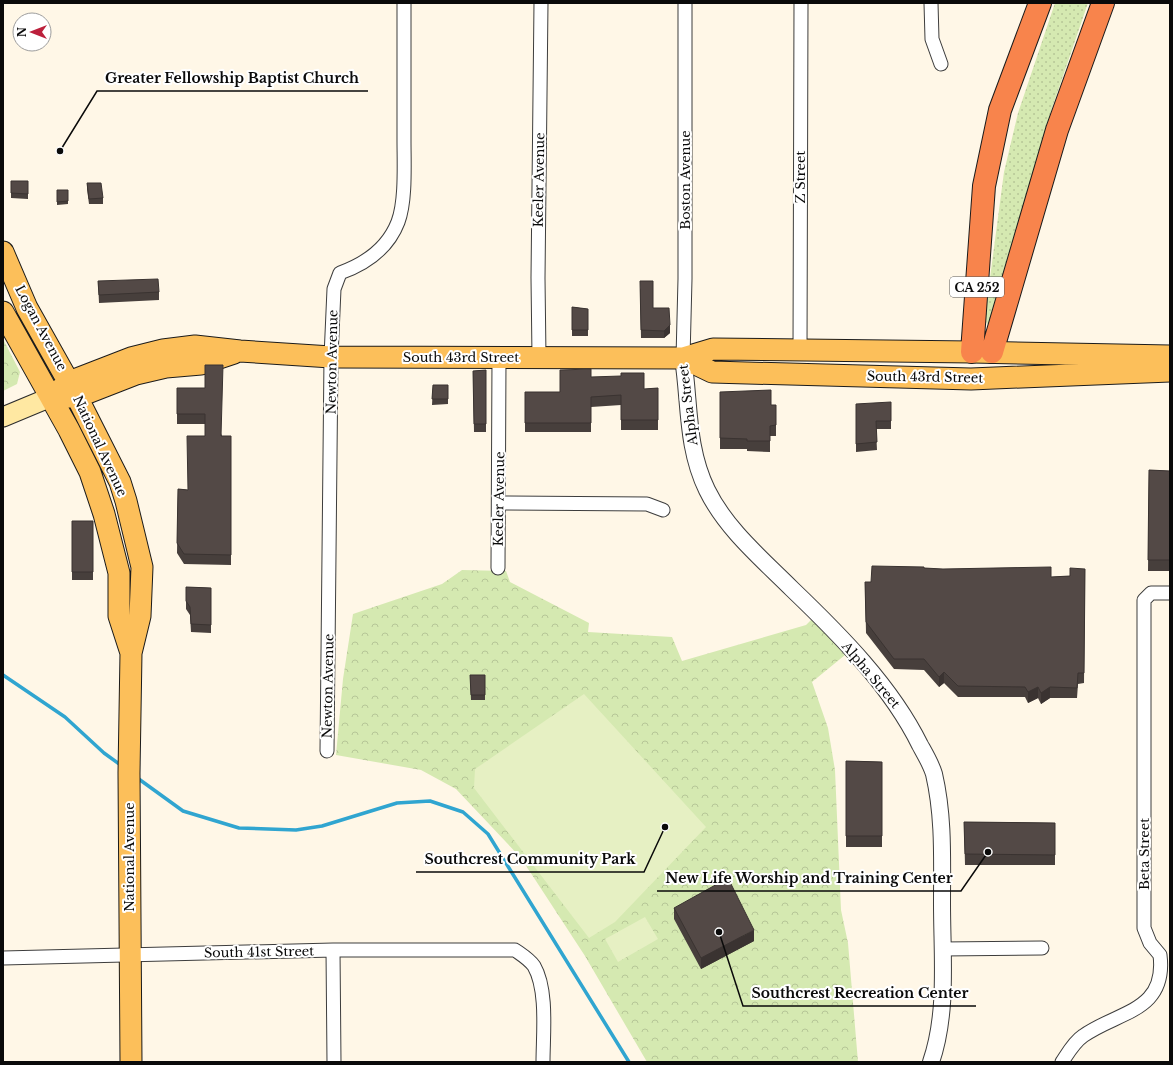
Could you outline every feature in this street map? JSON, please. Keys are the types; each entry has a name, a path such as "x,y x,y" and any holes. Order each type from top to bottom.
{"highway":[{"name":"CA 252","path":"982,352 981,222 984,186 1000,110 1040,3"},
{"path":"982,352 1057,130 1090,35 1103,3"},
{"path":"1090,35 1109,3"}],"main road":[{"name":"Logan Avenue","path":"3,252 27,308 73,390"},
{"name":"Logan Avenue","path":"3,312 51,397"},
{"name":"South 43rd Street","path":"51,397 73,390 166,367 201,364 240,351 331,357 457,356 499,358 683,358 713,349 1170,356"},
{"path":"979,379 982,352"},
{"name":"South 43rd Street","path":"683,358 712,372 979,379 1170,371"},
{"name":"National Avenue","path":"73,390 120,482 142,567 140,616 131,653 129,805 131,1062"},
{"path":"3,417 51,397"},
{"name":"National Avenue","path":"51,397 90,472 104,514 119,573 118,616 131,653"},
{"path":"104,514 118,532 123,546 131,587 141,590"}],"street":[{"name":"Newton Avenue","path":"327,751 331,357 334,289 336,280 340,273 360,265 377,252 390,237 399,221 404,185 404,3"},
{"name":"Keeler Avenue","path":"539,357 538,278 541,3"},
{"name":"Boston Avenue","path":"683,358 684,3"},
{"name":"Z Street","path":"800,351 801,3"},
{"path":"931,3 932,39 941,64"},
{"name":"Keeler Avenue","path":"498,568 499,358"},
{"name":"Alpha Street","path":"683,358 687,384 691,441 707,490 720,512 750,547 821,617 881,683 908,719 933,771 942,820 942,949 940,1022 931,1062"},
{"path":"499,503 647,504 663,510"},
{"name":"Beta Street","path":"1062,1062 1073,1044 1083,1036 1139,1007 1159,983 1161,963 1160,955 1150,943 1144,928 1144,600 1151,593 1170,593"},
{"path":"942,949 1042,948"},
{"path":"1156,949 1170,948"},
{"path":"333,950 334,1062"},
{"name":"South 41st Street","path":"3,958 333,950 515,950 525,957 534,967 542,992 543,1062"}],"green space":[{"path":"1055,3 1088,3 1052,108 990,323 987,324 985,316 1004,172 1018,113"},
{"path":"3,339 20,372 17,384 3,391"},
{"path":"462,570 506,571 510,582 589,623 588,632 672,637 682,661 806,625 812,619 845,655 812,682 828,728 835,770 841,910 848,943 858,1062 647,1062 585,956 521,858 456,789 421,770 336,755 343,679 353,614 442,584"},
{"path":"584,694 706,827 615,922 589,938 474,788 475,769"},
{"path":"645,917 658,939 618,962 605,939"}],"building":[{"path":"11,181 28,181 28,194 11,193"},
{"path":"87,183 101,183 103,198 89,199"},
{"path":"57,190 68,190 68,201 57,202"},
{"path":"158,279 159,292 99,295 98,281"},
{"path":"640,281 653,281 653,308 669,308 670,325 664,331 641,330"},
{"path":"572,307 588,309 588,330 572,330"},
{"path":"205,365 223,365 221,436 231,436 231,555 184,554 177,543 178,489 188,490 187,436 205,436 205,414 177,414 177,388 205,388"},
{"path":"591,369 591,377 621,376 621,373 644,373 644,389 658,388 658,420 621,420 621,395 591,397 591,423 525,423 525,392 560,392 560,370"},
{"path":"486,370 486,424 474,424 473,371"},
{"path":"433,385 448,385 448,399 432,399"},
{"path":"771,390 771,405 776,405 776,425 770,426 770,441 747,441 747,439 720,438 720,392"},
{"path":"891,402 891,421 876,421 877,442 856,444 856,404"},
{"path":"1149,470 1170,471 1170,560 1148,560"},
{"path":"72,521 93,521 93,572 72,572"},
{"path":"872,566 943,569 1051,567 1051,577 1070,576 1070,568 1085,569 1084,673 1078,673 1077,688 1050,687 1041,693 1038,687 1028,692 1025,687 958,686 944,672 939,677 924,659 894,659 866,622 865,582 871,582"},
{"path":"186,587 211,588 211,625 191,624 190,607 186,601"},
{"path":"470,675 485,675 485,695 471,695"},
{"path":"846,761 882,762 882,836 846,836"},
{"path":"964,822 1055,823 1055,855 965,854"},
{"path":"728,878 754,930 701,958 674,908"}],"waterway":[{"path":"3,675 65,717 104,753 122,766"},
{"path":"136,777 183,811 239,828 296,830 322,826 397,803 430,801 463,812 488,834 629,1062"}],"place":[{"name":"Greater Fellowship Baptist Church","path":"60,151"},
{"name":"Southcrest Community Park","path":"665,827"},
{"name":"New Life Worship and Training Center","path":"988,852"},
{"name":"Southcrest Recreation Center","path":"719,932"}]}
